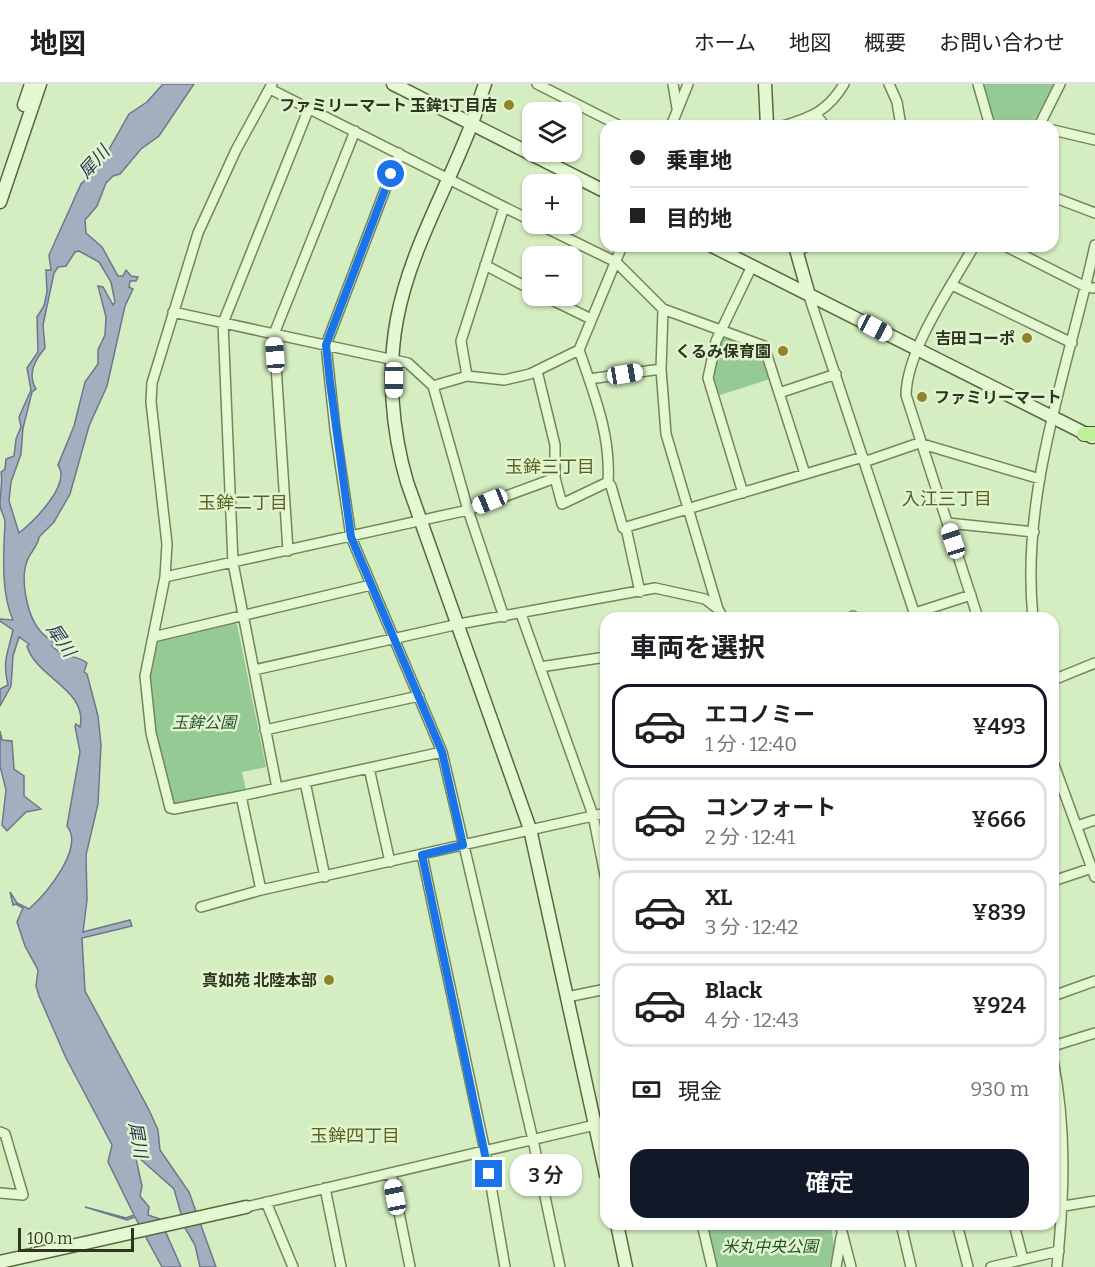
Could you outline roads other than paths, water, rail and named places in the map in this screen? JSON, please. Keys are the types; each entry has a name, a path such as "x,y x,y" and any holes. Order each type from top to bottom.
{"street":[{"path":"0,177 31,84"},
{"path":"0,202 40,84"},
{"path":"393,84 600,189"},
{"path":"485,84 472,123 411,266 397,320 394,359 394,422 397,441 420,521 459,624 530,829 600,1148"},
{"path":"537,84 553,88 609,120"},
{"path":"672,84 678,109"},
{"path":"673,120 688,84"},
{"path":"765,84 767,120"},
{"path":"798,120 814,114 833,101 843,84"},
{"path":"889,84 897,102 900,120"},
{"path":"978,84 988,120"},
{"path":"1042,120 1060,84"},
{"path":"442,752 241,796 170,808 151,733 146,676 165,577 166,544 151,402 152,383 198,233 236,150 271,87 522,216"},
{"path":"277,788 233,563 223,323 309,108"},
{"path":"814,114 820,120"},
{"path":"288,551 274,334 355,131"},
{"path":"1059,131 1095,140"},
{"path":"399,153 326,345 351,537 442,752 533,1140 560,1267"},
{"path":"1059,199 1095,213"},
{"path":"467,376 461,341 504,207"},
{"path":"559,234 616,262 663,309 764,346 805,474"},
{"path":"1033,612 1034,532 1040,479 1052,419 1072,343 1090,287 1095,245"},
{"path":"620,252 579,350 603,418 609,461 608,482 623,528 626,528 640,592"},
{"path":"724,252 808,292 1052,419 1092,436"},
{"path":"801,252 808,292 914,612"},
{"path":"971,252 917,350 906,380 906,395 919,443 948,523 976,612"},
{"path":"1017,252 1090,287"},
{"path":"485,265 522,285"},
{"path":"743,493 708,378 710,360 722,329 752,266"},
{"path":"952,285 1072,343"},
{"path":"564,306 591,319"},
{"path":"663,309 661,369 666,434 720,612"},
{"path":"173,312 394,359 408,363 433,386 468,510 504,617"},
{"path":"433,386 467,376 504,380 537,371 579,350"},
{"path":"589,379 661,369"},
{"path":"537,371 555,445 555,478 562,504 608,482"},
{"path":"778,393 836,374"},
{"path":"626,528 805,474 919,443 1040,479"},
{"path":"165,577 468,510 555,478"},
{"path":"948,523 1034,532"},
{"path":"153,637 371,585"},
{"path":"254,670 459,624 655,588 705,599 719,612"},
{"path":"926,612 971,595"},
{"path":"521,614 593,815 600,850"},
{"path":"540,667 600,658"},
{"path":"1059,678 1095,663"},
{"path":"265,730 419,696"},
{"path":"369,768 390,862"},
{"path":"1059,781 1093,873 1059,880"},
{"path":"305,782 326,877"},
{"path":"241,796 261,890"},
{"path":"201,907 261,890 600,814"},
{"path":"1077,826 1095,820"},
{"path":"422,855 484,1151 505,1267"},
{"path":"1059,994 1095,981"},
{"path":"567,998 600,990"},
{"path":"1059,1044 1095,1033"},
{"path":"1059,1094 1062,1112 1059,1152"},
{"path":"0,1262 595,1125"},
{"path":"0,1132 5,1134 23,1195 0,1193"},
{"path":"391,1173 410,1267"},
{"path":"1057,1267 1064,1206 1059,1173"},
{"path":"325,1188 341,1267"},
{"path":"1064,1206 1095,1201"},
{"path":"266,1202 293,1267"},
{"path":"618,1230 626,1267"},
{"path":"703,1230 712,1267"},
{"path":"836,1267 841,1230"},
{"path":"842,1230 851,1267"},
{"path":"902,1230 911,1267"},
{"path":"959,1230 968,1267"},
{"path":"1016,1230 1023,1259"},
{"path":"991,1267 1059,1251"}],"water":[{"name":"犀川","path":"163,84 194,84 159,136 141,149 120,174 113,176 106,183 97,206 85,220 86,233 102,247 118,276 123,276 126,270 131,276 138,277 136,281 130,281 129,287 133,289 125,306 107,386 89,426 70,494 54,522 39,537 38,543 28,558 24,578 29,608 41,632 55,644 52,646 57,650 87,663 84,672 87,674 98,716 101,745 98,804 86,855 87,900 83,932 130,920 132,926 82,938 85,991 149,1110 158,1130 160,1150 189,1192 216,1267 200,1267 195,1245 185,1228 174,1189 138,1157 136,1159 142,1186 140,1196 149,1207 148,1215 160,1219 181,1267 162,1267 135,1217 127,1220 85,1207 126,1218 134,1215 108,1162 112,1145 66,1058 39,996 36,986 38,970 25,946 17,922 23,908 16,904 13,905 10,892 17,903 29,909 45,893 67,858 71,846 71,835 67,826 80,752 75,726 76,724 80,727 80,714 69,693 40,667 32,657 27,646 29,644 19,637 13,656 11,686 0,706 0,689 8,685 6,663 13,630 0,621 0,619 13,620 4,584 5,522 0,504 1,472 5,469 6,459 14,456 16,439 21,427 19,417 31,390 27,368 38,352 37,317 44,306 47,292 46,270 51,270 49,255 81,184 99,167 129,114 147,102","holes":["79,251 99,262 111,282 115,302 113,305 103,287 98,286 106,317 105,335 98,350 98,364 85,382 74,426 58,465 61,473 56,492 41,512 19,533 9,501 11,482 21,454 23,428 32,392 36,389 32,378 33,367 45,348 43,325 54,273 58,267 66,266 75,252"]},
{"path":"0,731 2,740 12,741 14,769 24,776 24,796 41,809 26,812 7,831 2,825 6,790 0,766"}],"place":[{"name":"ファミリーマート 玉鉾1丁目店","path":"509,105"},
{"name":"吉田コーポ","path":"1027,338"},
{"name":"くるみ保育園","path":"783,351"},
{"name":"ファミリーマート","path":"922,397"},
{"name":"真如苑 北陸本部","path":"329,980"}],"district":[{"name":"玉鉾三丁目","path":"550,467"},
{"name":"入江三丁目","path":"947,499"},
{"name":"玉鉾二丁目","path":"243,503"},
{"name":"玉鉾四丁目","path":"355,1136"}],"park label":[{"name":"玉鉾公園","path":"204,722"},
{"name":"米丸中央公園","path":"770,1246"}]}
